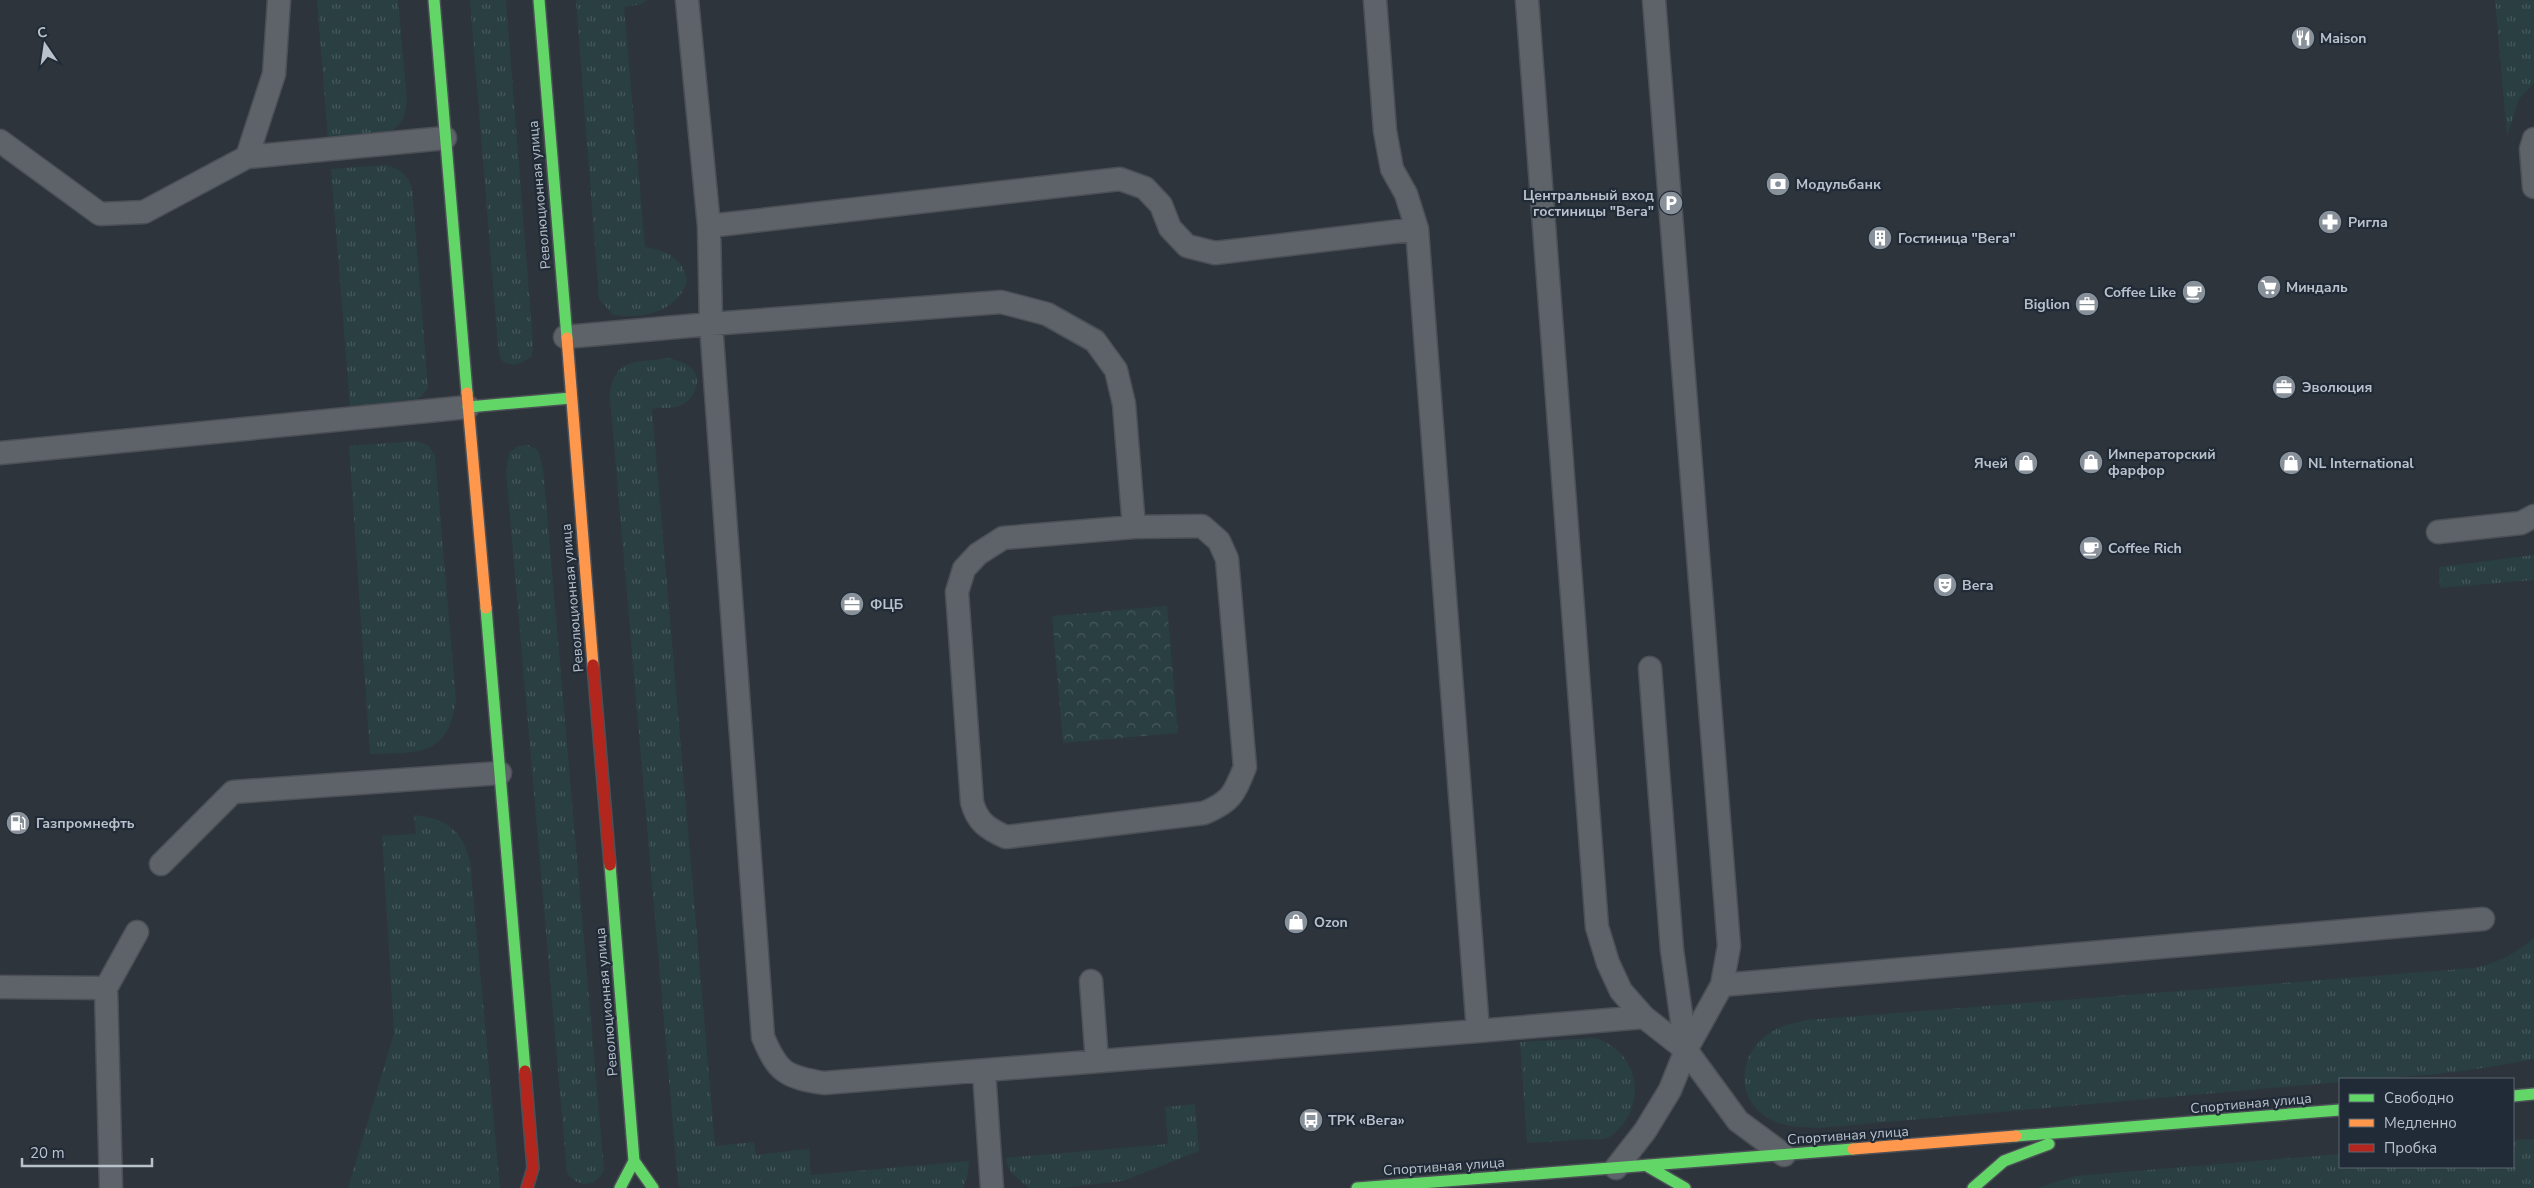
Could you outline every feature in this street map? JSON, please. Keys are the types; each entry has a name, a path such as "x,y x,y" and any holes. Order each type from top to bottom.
{"main road":[{"path":"434,0 533,1168 527,1188"},
{"name":"Революционная улица","path":"539,0 565,337 634,1161"},
{"path":"468,407 571,398"},
{"path":"2514,1096 2533,1094"},
{"name":"Спортивная улица","path":"1357,1188 2339,1110"},
{"path":"1973,1188 2004,1161 2036,1148 2094,1131"},
{"path":"620,1188 634,1161 653,1188"},
{"path":"1647,1166 1685,1188"},
{"path":"533,1168 540,1181"}],"lane":[{"path":"247,156 274,74 279,0"},
{"path":"686,0 709,226 711,324 763,1037 773,1061 794,1078 824,1083 984,1072 1097,1061 1644,1017"},
{"path":"1375,0 1384,131 1392,169 1406,194 1417,229 1478,1031"},
{"path":"1527,0 1597,926 1608,963 1621,991 1644,1017 1686,1050 1738,1121 1784,1155"},
{"path":"1616,1168 1645,1131 1670,1090 1686,1050 1722,985 1729,946 1654,0"},
{"path":"0,141 100,214 144,212 247,156 445,138"},
{"path":"2534,139 2531,149 2534,187"},
{"path":"709,226 1120,179 1145,188 1161,205 1170,228 1187,246 1215,253 1417,229"},
{"path":"565,337 1001,302 1047,314 1094,340 1116,370 1124,404 1134,527"},
{"path":"0,453 468,407"},
{"path":"2438,532 2521,523 2534,516"},
{"path":"1202,526 1219,541 1227,559 1245,767 1236,790 1223,805 1204,813 1080,834 1006,837 988,829 975,816 972,802 957,592 964,569 978,554 1003,538 1134,527 1202,526"},
{"path":"1650,668 1672,950 1686,1050"},
{"path":"161,864 233,792 500,773"},
{"path":"1722,985 2483,920"},
{"path":"111,1188 106,988 136,932"},
{"path":"1091,981 1097,1061"},
{"path":"0,987 106,988"},
{"path":"984,1072 992,1188"}],"green space":[{"path":"317,0 398,0 407,100 404,116 399,125 391,131 382,135 360,139 328,140"},
{"path":"470,0 506,0 533,343 532,356 524,362 513,365 501,360 498,346"},
{"path":"576,0 647,0 642,4 624,7 645,247 660,250 678,261 687,282 675,301 657,312 635,316 613,315 599,299"},
{"path":"2495,0 2534,0 2534,83 2519,99 2507,136"},
{"path":"386,165 402,172 412,187 428,388 421,397 411,402 350,406 331,169"},
{"path":"669,358 689,366 694,371 697,381 695,391 684,404 676,407 652,409 715,1146 754,1142 756,1155 809,1149 811,1175 969,1161 968,1173 963,1188 681,1188 678,1184 610,398 615,375 628,364"},
{"path":"416,441 428,445 435,456 456,700 452,719 446,733 438,742 428,748 416,751 370,754 349,446"},
{"path":"528,445 538,450 543,468 604,1170 601,1176 592,1183 587,1184 576,1181 567,1173 506,471 509,453 518,446"},
{"path":"2534,555 2534,580 2440,588 2439,567"},
{"path":"1167,606 1178,733 1063,743 1052,616"},
{"path":"414,815 436,820 451,828 463,841 470,861 500,1188 348,1188 394,1033 382,836 416,834"},
{"path":"2534,938 2534,1059 2486,1068 2389,1078 2339,1078 2339,1082 1819,1128 1790,1126 1774,1121 1761,1113 1752,1103 1746,1091 1744,1078 1746,1065 1759,1041 1771,1032 1788,1024 1807,1020 2474,968 2506,957"},
{"path":"1595,1038 1607,1043 1618,1051 1626,1060 1631,1071 1635,1095 1626,1120 1615,1133 1605,1139 1527,1143 1520,1042"},
{"path":"1195,1104 1199,1151 1123,1181 1062,1188 1029,1188 1011,1173 1005,1158 1168,1144 1165,1107"},
{"path":"2534,1139 2534,1188 2037,1188 2075,1176 2339,1154 2339,1168 2514,1168 2514,1140"}],"traffic: fast":[{"path":"434,0 467,393"},
{"path":"539,0 567,338"},
{"path":"468,407 571,398"},
{"path":"486,608 525,1071"},
{"path":"610,865 634,1161 653,1188"},
{"path":"2514,1096 2534,1094"},
{"path":"2016,1136 2339,1110"},
{"path":"1973,1188 2004,1161 2049,1144"},
{"path":"1357,1188 1853,1149"},
{"path":"620,1188 634,1161"},
{"path":"1647,1166 1685,1188"}],"traffic: slow":[{"path":"567,338 593,665"},
{"path":"467,393 486,608"},
{"path":"1853,1149 2016,1136"}],"traffic: jam":[{"path":"593,665 610,865"},
{"path":"525,1071 533,1168 527,1188"}],"place":[{"name":"Maison","path":"2303,38"},
{"name":"Модульбанк","path":"1778,184"},
{"name":"Центральный вход гостиницы \"Вега\"","path":"1671,203"},
{"name":"Ригла","path":"2330,222"},
{"name":"Гостиница \"Вега\"","path":"1880,238"},
{"name":"Миндаль","path":"2269,287"},
{"name":"Coffee Like","path":"2194,292"},
{"name":"Biglion","path":"2087,304"},
{"name":"Эволюция","path":"2284,387"},
{"name":"Императорский фарфор","path":"2091,462"},
{"name":"Ячей","path":"2026,463"},
{"name":"NL International","path":"2291,463"},
{"name":"Coffee Rich","path":"2091,548"},
{"name":"Вега","path":"1945,585"},
{"name":"ФЦБ","path":"852,604"},
{"name":"Газпромнефть","path":"18,823"},
{"name":"Ozon","path":"1296,922"},
{"name":"ТРК «Вега»","path":"1311,1120"}]}
